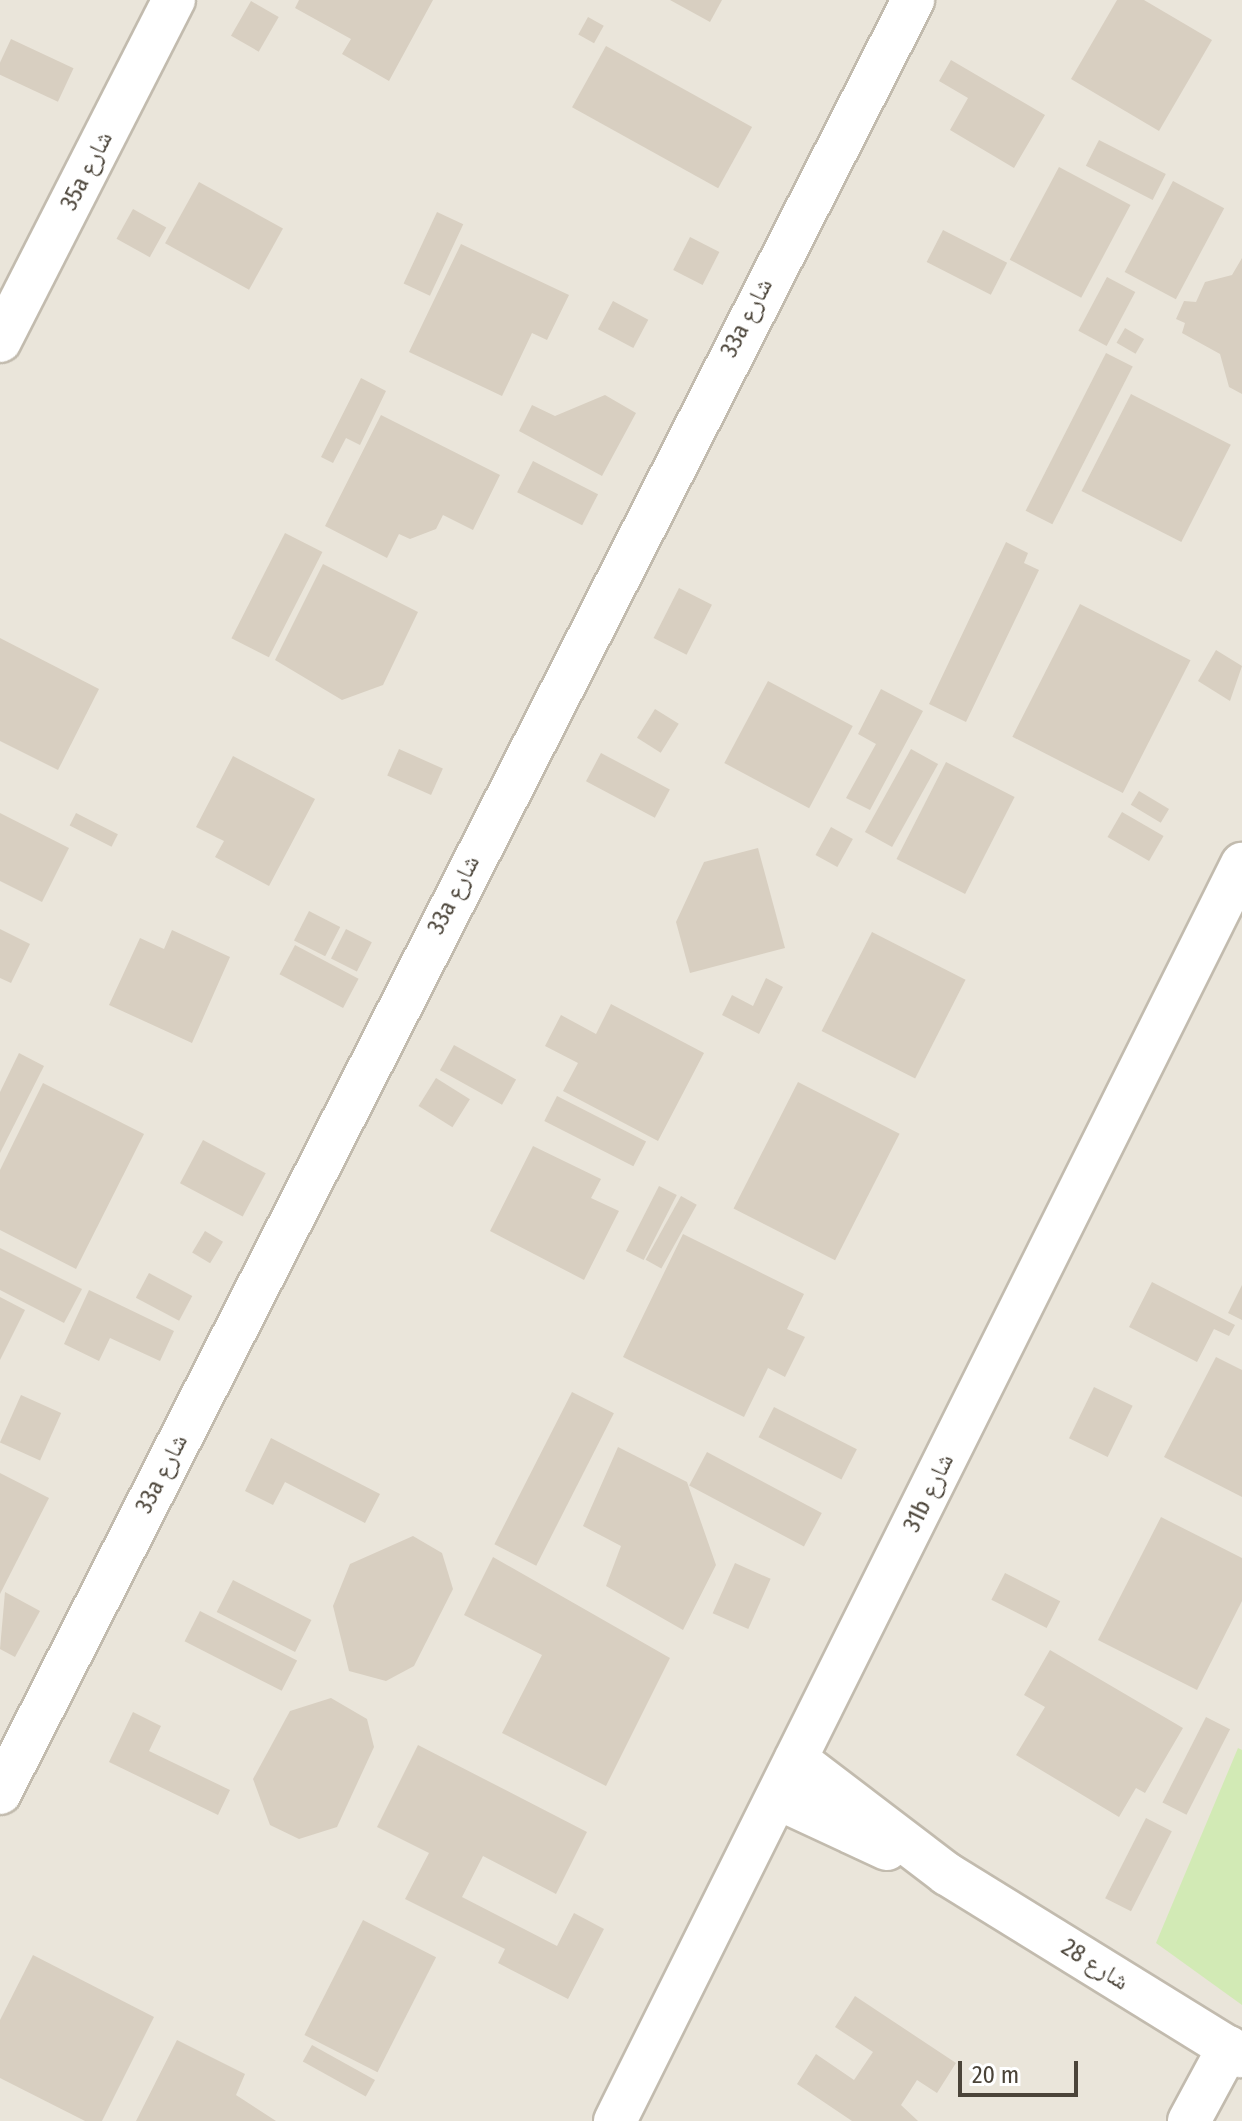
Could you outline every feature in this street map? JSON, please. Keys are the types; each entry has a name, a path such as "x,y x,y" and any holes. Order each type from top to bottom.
{"street":[{"name":"35a شارع","path":"0,341 174,0"},
{"name":"33a شارع","path":"0,1793 913,0"},
{"name":"31b شارع","path":"615,2121 1242,864"},
{"name":"شارع 28","path":"796,1759 947,1874 1236,2052"},
{"name":"شارع 28","path":"777,1798 947,1874"},
{"path":"1189,2121 1236,2052"}],"shaded area":[{"path":"0,0 1242,0 1242,2121 0,2121"}],"green space":[{"path":"1238,1748 1242,1750 1242,2005 1156,1943"}],"building":[{"path":"299,0 433,0 389,81 342,54 351,39 295,8"},
{"path":"670,0 722,0 710,22"},
{"path":"1117,0 1144,0 1212,40 1159,131 1071,79"},
{"path":"251,1 279,17 259,52 231,36"},
{"path":"588,17 604,26 594,43 578,34"},
{"path":"11,39 74,68 58,102 0,75 0,63"},
{"path":"606,46 752,127 718,188 572,107"},
{"path":"951,60 1045,115 1014,168 950,130 968,98 939,81"},
{"path":"1099,140 1166,174 1153,200 1086,166"},
{"path":"1059,167 1131,205 1081,298 1010,260"},
{"path":"1173,181 1224,208 1176,299 1125,272"},
{"path":"199,182 283,229 249,290 165,243"},
{"path":"133,209 166,227 150,257 117,239"},
{"path":"437,212 463,224 430,296 404,284"},
{"path":"943,230 1007,263 991,295 927,262"},
{"path":"690,237 719,252 703,285 673,270"},
{"path":"461,244 569,295 547,340 532,333 502,396 409,352"},
{"path":"1242,258 1242,394 1229,387 1220,354 1182,333 1185,323 1176,319 1184,301 1196,302 1205,282 1232,275"},
{"path":"1107,277 1135,292 1107,346 1078,331"},
{"path":"613,301 648,320 633,348 598,329"},
{"path":"1125,328 1144,339 1136,354 1116,343"},
{"path":"1106,353 1133,367 1052,524 1026,511"},
{"path":"361,378 386,391 360,445 346,438 333,463 321,457"},
{"path":"1131,394 1231,445 1181,542 1082,491"},
{"path":"605,395 636,413 602,476 519,431 532,405 555,416"},
{"path":"381,415 500,475 473,530 443,515 436,529 410,539 399,534 387,558 325,526"},
{"path":"533,461 598,494 582,525 517,492"},
{"path":"285,533 322,552 269,657 231,638"},
{"path":"1006,542 1028,553 1024,563 1039,570 966,722 929,704"},
{"path":"323,564 418,612 383,685 342,700 275,660"},
{"path":"679,588 712,605 687,655 654,638"},
{"path":"1080,604 1190,660 1123,793 1012,737"},
{"path":"0,638 99,689 58,770 0,741"},
{"path":"1216,650 1242,666 1230,701 1198,681"},
{"path":"768,681 853,726 809,808 724,763"},
{"path":"881,689 923,711 870,810 846,798 876,744 858,734"},
{"path":"655,709 679,724 661,753 637,738"},
{"path":"399,749 443,769 431,795 387,775"},
{"path":"911,749 938,764 892,847 865,832"},
{"path":"601,753 670,790 655,818 586,781"},
{"path":"233,756 315,799 269,886 215,857 224,841 196,827"},
{"path":"946,762 1015,797 965,894 897,859"},
{"path":"1139,791 1169,809 1161,823 1131,805"},
{"path":"1122,812 1164,836 1149,861 1108,837"},
{"path":"0,813 69,848 42,902 0,881"},
{"path":"76,813 118,834 112,847 70,825"},
{"path":"831,827 853,839 837,867 815,855"},
{"path":"758,848 785,948 690,973 676,922 704,862"},
{"path":"309,911 340,927 325,956 294,940"},
{"path":"0,929 30,944 11,983 0,978"},
{"path":"346,929 372,942 357,972 331,958"},
{"path":"172,930 230,957 192,1043 109,1005 140,938 164,949"},
{"path":"872,932 966,980 915,1079 822,1031"},
{"path":"295,945 359,979 343,1008 280,974"},
{"path":"766,978 783,987 759,1034 722,1015 732,995 753,1006"},
{"path":"611,1004 704,1053 658,1141 563,1091 578,1063 545,1046 561,1015 596,1034"},
{"path":"454,1045 516,1079 502,1105 440,1070"},
{"path":"19,1053 44,1066 0,1153 0,1092"},
{"path":"436,1078 470,1099 452,1127 419,1106"},
{"path":"798,1082 900,1134 835,1260 734,1209"},
{"path":"43,1083 144,1134 76,1269 0,1230 0,1170"},
{"path":"557,1096 646,1141 633,1166 544,1121"},
{"path":"203,1140 266,1173 243,1217 180,1183"},
{"path":"533,1146 601,1179 591,1198 619,1211 584,1280 490,1231"},
{"path":"659,1186 677,1195 644,1260 626,1251"},
{"path":"681,1196 697,1205 661,1269 646,1260"},
{"path":"205,1231 223,1242 210,1263 192,1252"},
{"path":"683,1234 804,1294 787,1329 805,1337 785,1377 768,1368 744,1417 623,1357"},
{"path":"0,1248 82,1289 64,1323 0,1290"},
{"path":"149,1273 192,1296 179,1321 136,1298"},
{"path":"1152,1282 1235,1325 1229,1336 1214,1329 1197,1362 1129,1327"},
{"path":"1242,1285 1242,1320 1228,1313"},
{"path":"89,1290 174,1331 160,1361 110,1338 99,1361 64,1344"},
{"path":"0,1297 25,1310 0,1360"},
{"path":"1216,1357 1242,1370 1242,1497 1164,1457"},
{"path":"1094,1387 1133,1406 1108,1457 1069,1438"},
{"path":"572,1392 614,1413 536,1566 494,1544"},
{"path":"21,1395 61,1413 40,1460 0,1443"},
{"path":"774,1407 857,1449 841,1480 759,1437"},
{"path":"271,1438 380,1494 365,1523 285,1482 273,1505 245,1491"},
{"path":"618,1447 687,1482 716,1565 683,1630 606,1586 621,1546 583,1526"},
{"path":"707,1452 822,1513 804,1547 689,1486"},
{"path":"0,1473 49,1498 0,1594"},
{"path":"1161,1517 1242,1558 1242,1601 1197,1690 1098,1640"},
{"path":"413,1536 442,1553 453,1589 414,1666 386,1681 349,1671 333,1606 350,1564"},
{"path":"493,1557 670,1658 606,1786 502,1733 542,1655 464,1615"},
{"path":"735,1563 771,1579 748,1629 713,1613"},
{"path":"1005,1573 1060,1601 1047,1628 991,1600"},
{"path":"233,1580 311,1620 295,1652 217,1612"},
{"path":"5,1592 40,1611 15,1657 0,1649"},
{"path":"200,1611 297,1660 282,1691 185,1641"},
{"path":"1050,1650 1183,1728 1145,1793 1136,1788 1119,1817 1016,1755 1045,1707 1024,1695"},
{"path":"331,1698 367,1719 374,1747 337,1827 299,1839 270,1825 253,1779 290,1711"},
{"path":"133,1712 161,1726 149,1751 230,1790 218,1815 109,1762"},
{"path":"1206,1717 1230,1729 1186,1815 1162,1803"},
{"path":"418,1745 587,1832 556,1894 483,1856 462,1897 557,1946 574,1913 604,1929 568,1999 498,1963 505,1949 405,1899 429,1853 377,1827"},
{"path":"1146,1818 1172,1831 1131,1911 1105,1898"},
{"path":"363,1920 436,1957 377,2072 304,2035"},
{"path":"33,1955 154,2017 102,2121 85,2121 0,2078 0,2020"},
{"path":"855,1996 956,2063 937,2093 917,2080 901,2105 918,2121 852,2121 797,2084 816,2054 854,2080 873,2052 835,2027"},
{"path":"177,2040 245,2074 236,2095 276,2121 136,2121"},
{"path":"312,2045 375,2080 366,2097 303,2062"}]}
